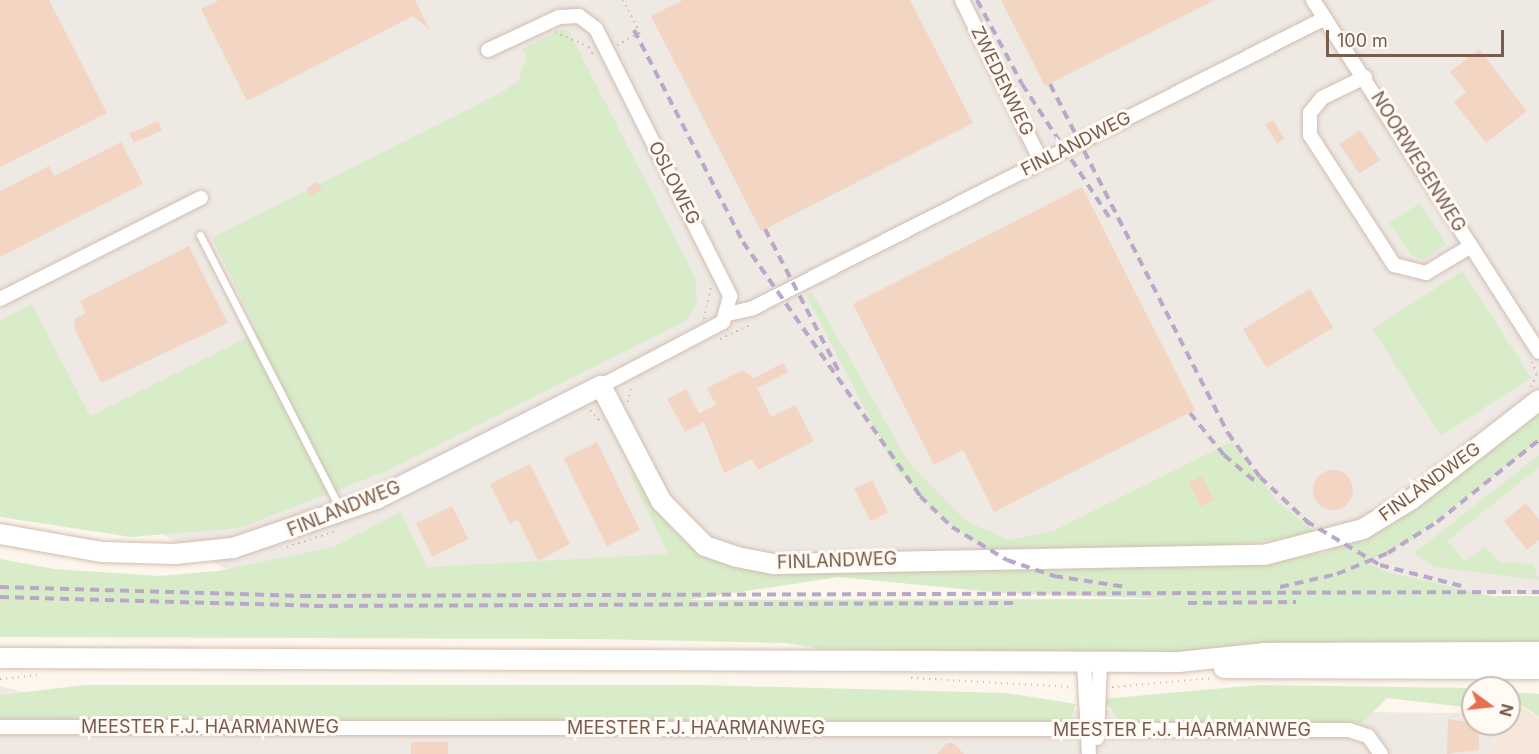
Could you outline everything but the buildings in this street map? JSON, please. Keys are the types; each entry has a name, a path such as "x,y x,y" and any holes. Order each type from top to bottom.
{"main road":[{"name":"FINLANDWEG","path":"0,534 102,552 175,554 232,548 342,513 601,386 661,501 705,546 774,564 1264,555 1308,547 1363,529 1412,499 1532,396"},
{"path":"0,658 1179,662 1264,653 1539,652"},
{"path":"1179,662 1230,668 1539,669"}],"street":[{"name":"ZWEDENWEG","path":"962,0 1041,161"},
{"name":"NOORWEGENWEG","path":"1313,0 1365,77 1471,246 1533,353"},
{"name":"OSLOWEG","path":"488,50 538,24 579,16 596,29 727,287 728,314"},
{"name":"FINLANDWEG","path":"728,314 753,308 1325,18"},
{"name":"NOORWEGENWEG","path":"1365,77 1322,98 1310,113 1310,135 1394,265 1426,273 1471,246"},
{"path":"0,299 201,198"},
{"path":"601,386 705,333 728,314"},
{"path":"1089,754 1092,729 1092,662"},
{"name":"MEESTER F.J. HAARMANWEG","path":"0,726 1349,730 1368,735 1381,754"},
{"path":"1092,729 1095,754"}],"lane":[{"path":"200,235 342,513"}],"path":[{"path":"538,24 589,47 596,60 607,50 640,33 623,0"},
{"path":"705,333 711,287 706,277"},
{"path":"1532,396 1536,374 1533,353"}],"shaded area":[{"path":"0,0 1539,0 1539,595 680,566 246,580 138,521 0,488"},
{"path":"0,686 67,703 1461,713 1461,736 1497,736 1487,754 0,754"},
{"path":"1521,706 1539,718 1539,754 1487,754 1498,736 1521,736"}],"green space":[{"path":"560,30 568,30 695,277 697,302 687,320 389,470 240,528 131,537 0,517 0,320 32,304 90,416 258,332 212,238 504,91 518,81 526,57 522,49"},
{"path":"1420,203 1446,244 1424,260 1412,255 1389,223"},
{"path":"1462,271 1531,378 1441,436 1372,329"},
{"path":"812,292 909,463 966,521 1008,540 1053,531 1231,442 1279,503 1319,535 1220,546 983,549 929,506 896,469 806,295"},
{"path":"1539,409 1539,441 1411,540 1367,562 1389,573 1492,596 1539,596 1539,646 1170,653 822,649 786,643 596,639 0,637 0,559 54,569 159,576 218,571 333,547 401,512 427,567 668,554 630,474 635,472 672,529 722,560 1221,564 1295,558 1324,553 1361,536","holes":["838,577 1003,593 1169,599 688,600"]},
{"path":"1539,455 1539,467 1447,541 1465,561 1485,547 1499,562 1533,564 1539,580 1434,567 1414,553"},
{"path":"86,685 700,685 1006,693 1076,704 1070,720 1058,722 0,718 0,695"},
{"path":"1258,685 1461,688 1461,707 1387,698 1362,723 1157,722 1119,719 1103,699"},
{"path":"1521,693 1539,694 1539,717 1521,705"}],"railway":[{"path":"977,0 1022,84 1111,220"},
{"path":"634,30 743,242 920,496 952,527 1007,560 1054,576 1126,587"},
{"path":"1050,84 1228,433 1260,477 1312,526"},
{"path":"765,229 839,372"},
{"path":"1190,413 1224,455 1256,482"},
{"path":"1280,587 1337,574 1388,553 1437,522 1539,440"},
{"path":"1306,521 1380,565 1461,586"},
{"path":"0,587 302,596 1539,592"},
{"path":"0,597 314,606 1017,603"},
{"path":"1188,603 1296,602"}]}
